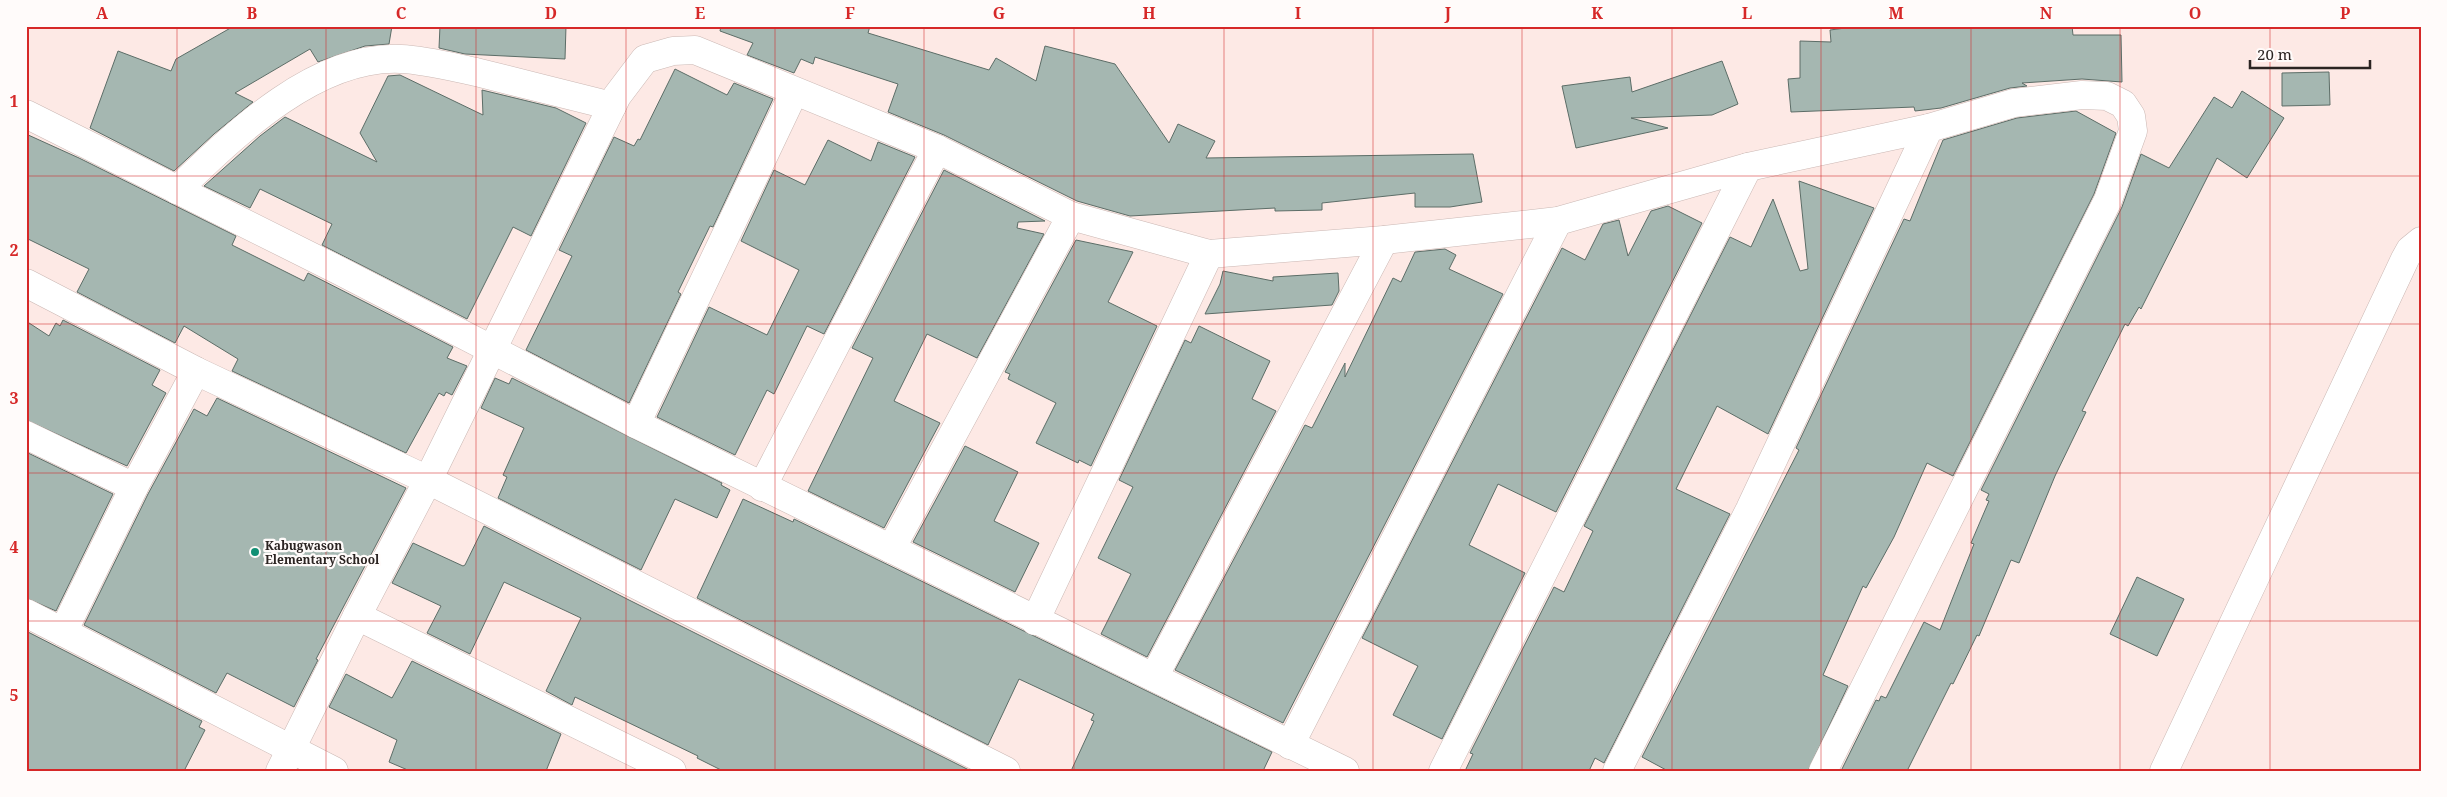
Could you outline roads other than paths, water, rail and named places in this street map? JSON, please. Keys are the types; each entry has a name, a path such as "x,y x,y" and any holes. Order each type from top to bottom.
{"street":[{"path":"286,760 357,616 428,480 617,96 646,59 674,51 695,50 937,149 1071,216 1209,254 1384,240 1558,221 1748,167 1929,128 2014,103 2082,95 2108,96 2123,104 2131,116 2133,131 2108,200 1823,771"},
{"path":"177,190 234,135 269,110 315,80 371,61 401,59 443,65 612,106"},
{"path":"636,424 794,92"},
{"path":"26,114 762,487 1345,771"},
{"path":"1617,771 1750,509 1929,128"},
{"path":"762,487 937,149"},
{"path":"1442,771 1748,167"},
{"path":"891,549 1071,216"},
{"path":"1290,745 1558,221"},
{"path":"1154,677 1384,240"},
{"path":"2164,771 2405,259 2410,250 2421,241"},
{"path":"1035,621 1209,254"},
{"path":"26,283 196,371 428,480 1006,771"},
{"path":"63,632 134,487 196,371"},
{"path":"26,435 134,487"},
{"path":"26,613 63,632 286,760 334,771"},
{"path":"357,616 672,771"}],"place":[{"name":"Kabugwason Elementary School","path":"255,552"}]}
